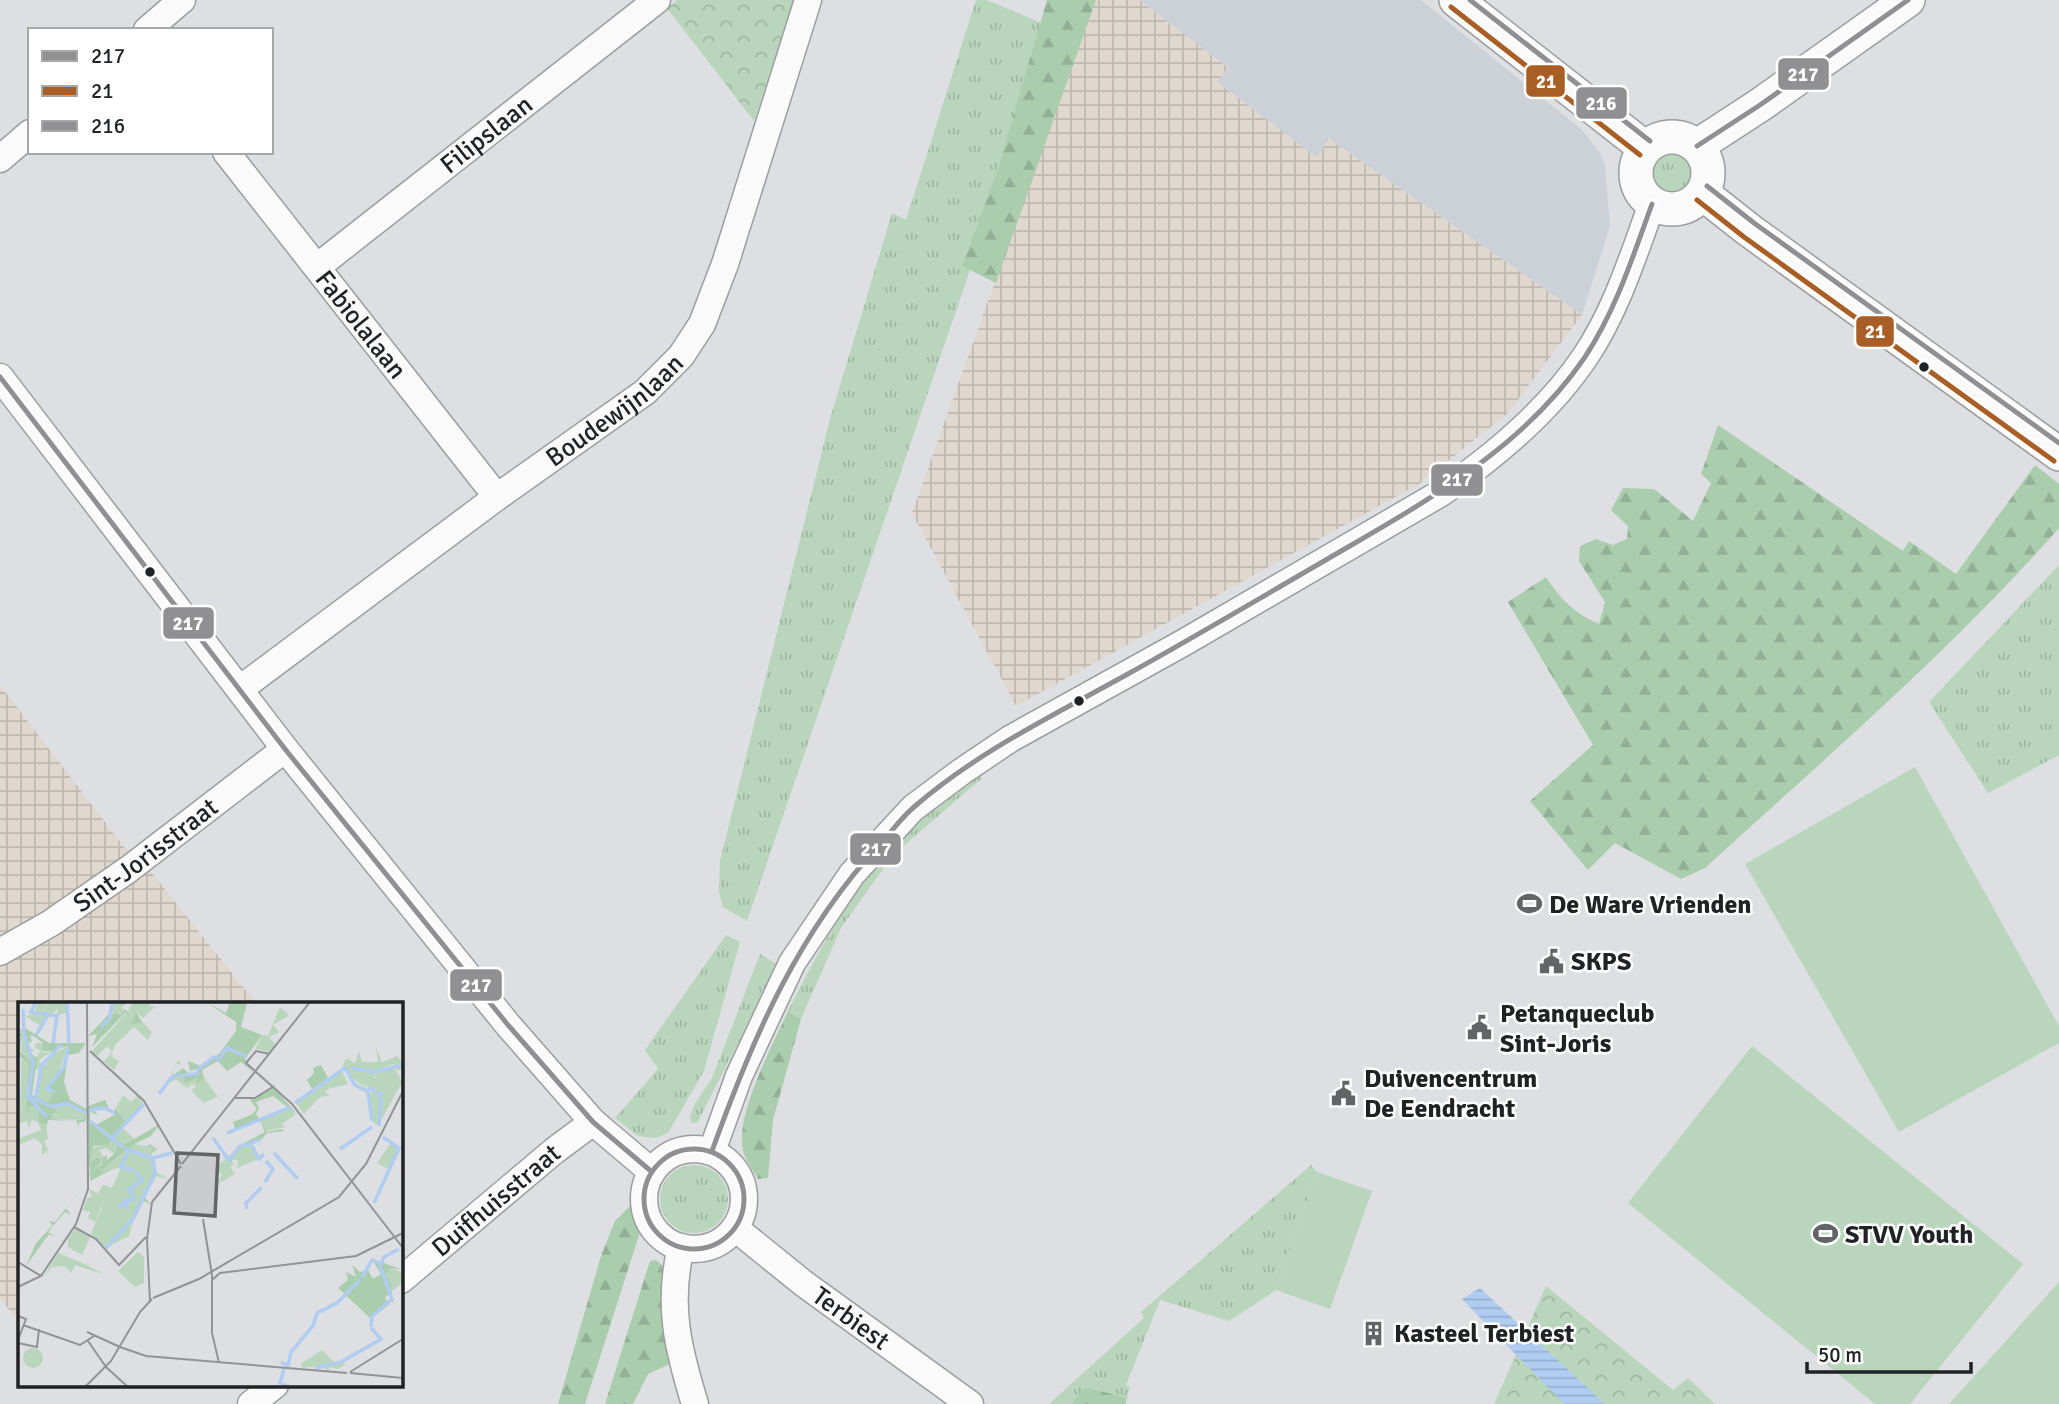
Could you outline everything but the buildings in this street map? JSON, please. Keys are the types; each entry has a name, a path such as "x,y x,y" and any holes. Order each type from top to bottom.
{"main road":[{"path":"1456,0 1645,148"},
{"path":"1696,146 1760,106 1908,0"},
{"path":"1665,137 1687,140 1696,146 1707,164 1707,184 1702,193 1695,202 1674,210 1652,204 1637,184 1635,171 1645,148 1665,137"},
{"path":"1702,193 1748,230 2059,454"}],"street":[{"path":"150,28 182,0"},
{"name":"Filipslaan","path":"317,267 657,0"},
{"name":"Boudewijnlaan","path":"240,689 497,497 645,392 681,356 702,324 725,264 808,0"},
{"path":"0,159 28,135"},
{"name":"Fabiolalaan","path":"228,154 497,497"},
{"path":"712,1151 739,1076 792,962 852,874 913,808 1010,739 1183,643 1441,493 1477,469 1525,428 1585,357 1620,289 1652,204"},
{"path":"0,377 285,749 508,1025 593,1122 652,1172"},
{"name":"Sint-Jorisstraat","path":"0,951 51,923 130,869 285,749"},
{"name":"Duifhuisstraat","path":"402,1279 593,1122"},
{"path":"678,1151 712,1151 731,1165 742,1184 745,1199 742,1215 735,1228 717,1244 705,1248 681,1247 667,1241 655,1230 644,1201 646,1186 652,1172 663,1159 678,1151"},
{"name":"Terbiest","path":"735,1228 803,1283 970,1404"},
{"path":"681,1247 673,1288 674,1313 679,1352 695,1404"},
{"path":"251,1404 274,1386"}],"shaded area":[{"path":"1096,0 1139,0 1228,68 1217,82 1317,158 1329,139 1582,315 1507,414 1419,484 1016,706 912,513"},
{"path":"1139,0 1421,0 1581,129 1600,153 1605,165 1610,226 1582,315 1329,139 1317,158 1217,82 1228,68"},
{"path":"0,685 124,847 151,872 255,1002 18,1002 18,1320 0,1299"}],"green space":[{"path":"678,0 794,0 754,121 667,8"},
{"path":"976,0 987,0 1041,23 998,168 962,266 970,270 747,921 723,907 719,892 720,861 830,419 892,213 906,220"},
{"path":"1047,0 1096,0 996,283 962,266 998,168"},
{"path":"1671,153 1685,159 1691,173 1685,187 1671,193 1657,187 1651,173 1657,159"},
{"path":"1718,425 1903,551 1909,541 1956,574 2035,465 2059,484 2059,528 1931,661 1705,868 1681,879 1615,843 1588,870 1530,801 1593,745 1508,602 1546,577 1569,605 1599,624 1605,602 1579,561 1580,546 1596,539 1613,545 1627,539 1628,526 1611,510 1623,488 1654,489 1693,521 1711,483 1701,474"},
{"path":"2059,565 2059,755 1988,793 1929,702"},
{"path":"1915,767 2059,1026 2059,1043 1899,1132 1745,864"},
{"path":"977,773 982,778 892,856 841,928 801,1019 788,1011 828,936 876,867 922,818"},
{"path":"726,935 740,942 704,1071 668,1133 656,1138 638,1136 615,1118 658,1069 645,1050"},
{"path":"760,954 778,965 697,1123 692,1123 690,1118 694,1105 712,1078"},
{"path":"788,1011 801,1019 773,1120 768,1178 758,1179 743,1150 745,1118 757,1080"},
{"name":"STVV Youth","path":"1752,1046 2023,1264 1910,1404 1875,1404 1628,1203"},
{"path":"694,1165 707,1168 718,1175 725,1186 728,1199 725,1212 718,1223 707,1230 694,1233 681,1230 670,1223 663,1212 660,1199 663,1186 670,1175 681,1168"},
{"path":"1311,1165 1317,1172 1276,1290 1229,1321 1160,1300 1126,1385 1130,1387 1127,1398 1085,1387 1071,1404 1049,1404 1144,1318 1141,1312"},
{"path":"1317,1172 1372,1191 1330,1309 1276,1290"},
{"path":"631,1205 642,1226 585,1404 558,1404 601,1256 615,1221"},
{"path":"656,1260 662,1265 661,1298 672,1363 648,1374 633,1404 605,1404 650,1261"},
{"path":"2059,1282 2059,1404 1949,1404"},
{"path":"1546,1286 1673,1390 1688,1378 1715,1404 1494,1404"},
{"path":"1085,1387 1127,1398 1125,1404 1071,1404"}],"water":[{"path":"1480,1288 1605,1404 1564,1404 1462,1299"}],"transit line":[{"name":"216","path":"1470,0 1650,141"},
{"name":"217","path":"1697,146 1760,105 1908,0"},
{"name":"21","path":"1451,7 1640,155"},
{"name":"216","path":"1707,186 1754,223 2059,443"},
{"name":"21","path":"1697,200 1744,237 2054,461"},
{"name":"217","path":"712,1151 744,1067 802,950 852,877 905,815 938,787 990,752 1419,505 1510,440 1562,387 1596,339 1623,282 1652,204"},
{"name":"217","path":"0,377 285,749 508,1025 593,1122 652,1172"},
{"name":"217","path":"694,1149 722,1157 736,1171 744,1199 736,1227 722,1241 694,1249 666,1241 652,1227 644,1199 652,1171 666,1157 694,1149"}],"place":[{"name":"De Ware Vrienden","path":"1529,904"},
{"name":"SKPS","path":"1551,961"},
{"name":"Petanqueclub Sint-Joris","path":"1480,1028"},
{"name":"Duivencentrum De Eendracht","path":"1344,1093"},
{"name":"STVV Youth","path":"1825,1234"},
{"name":"Kasteel Terbiest","path":"1374,1333"}]}
